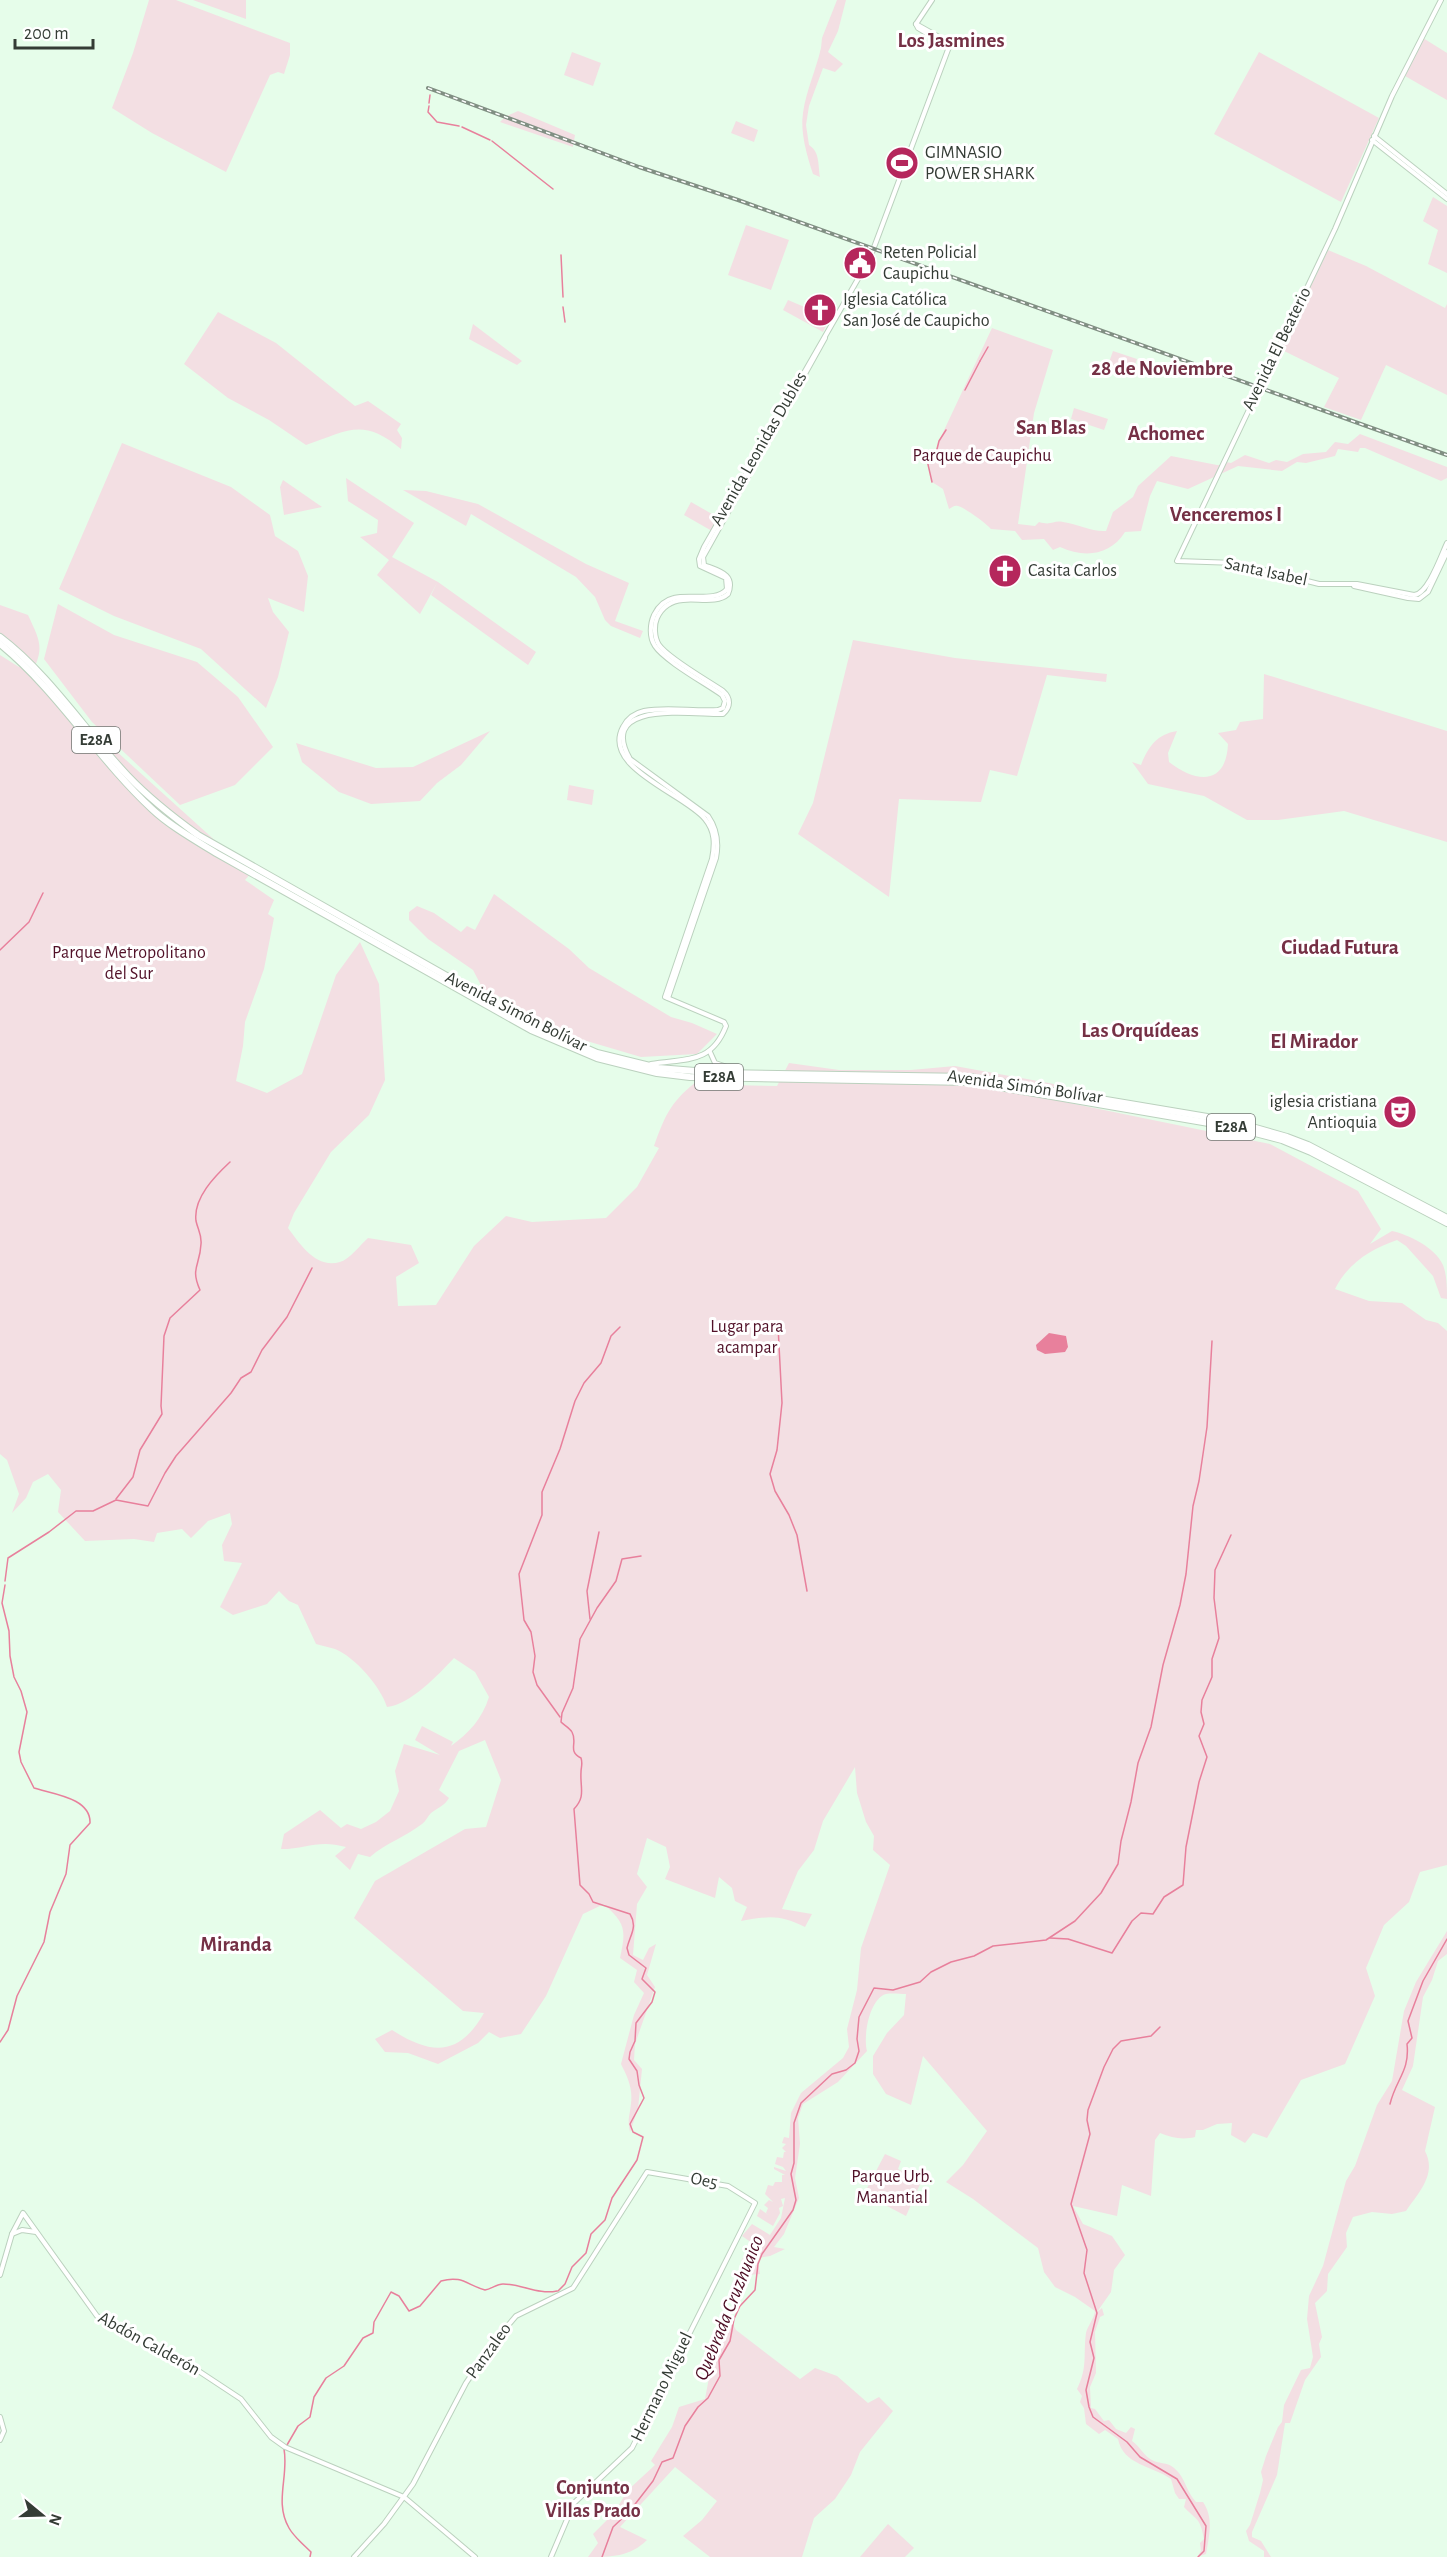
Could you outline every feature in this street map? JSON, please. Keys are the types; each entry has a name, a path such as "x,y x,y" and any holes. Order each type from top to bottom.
{"highway":[{"name":"Avenida Simón Bolívar","path":"0,637 25,658 128,777 164,811 198,835 531,1030 576,1051 630,1067 690,1077 952,1080 1081,1097"},
{"name":"Avenida Simón Bolívar","path":"0,644 23,664 153,810 216,853 566,1041 597,1053 678,1071 970,1077 1232,1127 1282,1140 1311,1152 1447,1218"},
{"name":"Avenida Simón Bolívar","path":"1372,1181 1447,1223"}],"street":[{"name":"Avenida Leonidas Dubles","path":"710,1052 725,1030 724,1022 667,997 712,858 714,840 704,817 627,762 620,751 621,730 630,717 644,711 705,713 723,708 724,698 672,661 655,642 651,621 657,609 667,600 683,596 718,595 727,589 726,578 701,567 704,547 721,522 825,341 874,250 949,47 948,42 916,24 932,0"},
{"name":"Avenida El Beaterio","path":"1177,561 1335,229 1373,138 1417,44 1441,0"},
{"path":"1373,138 1447,194"},
{"path":"1373,138 1447,199"},
{"path":"1354,585 1419,595 1425,589 1447,543"},
{"path":"1354,585 1419,599 1428,592 1447,552"},
{"name":"Santa Isabel","path":"1177,561 1236,563 1319,584 1354,585"},
{"path":"645,1065 694,1059 710,1052 715,1063 746,1073"},
{"name":"Oe5","path":"648,2171 728,2186 755,2203"},
{"name":"Panzaleo","path":"354,2557 384,2524 404,2497 422,2468 466,2383 494,2343 516,2316 573,2288 648,2171"},
{"name":"Hermano Miguel","path":"551,2557 574,2503 632,2448 755,2203"},
{"name":"Abdón Calderón","path":"12,2234 23,2213 97,2316 188,2364 241,2399 271,2437 285,2447 404,2497 475,2557"},
{"path":"0,2275 12,2234 22,2230 37,2233"},
{"path":"0,2417 4,2431 0,2440"}],"green space":[{"path":"149,0 176,0 290,43 290,55 284,74 278,72 270,75 226,172 152,133 112,108 133,53"},
{"path":"193,0 246,0 246,19"},
{"path":"837,0 846,0 838,31 828,52 843,64 835,72 823,68 809,106 806,125 809,145 817,155 820,177 813,174 806,152 802,128 803,113 822,38"},
{"path":"1423,38 1447,53 1447,100 1405,76"},
{"path":"572,52 601,63 593,86 564,75"},
{"path":"1259,52 1379,118 1341,202 1214,134"},
{"path":"518,111 575,135 574,141 507,116"},
{"path":"504,118 573,144 573,147 500,122"},
{"path":"736,121 758,130 754,142 731,133"},
{"path":"1433,197 1447,206 1447,273 1428,264 1438,230 1423,221"},
{"path":"746,225 789,240 771,290 728,275"},
{"path":"1328,250 1366,266 1445,308 1447,304 1447,395 1386,365 1361,420 1324,407 1339,378 1280,349"},
{"path":"788,300 821,314 826,326 823,332 783,310"},
{"path":"218,312 276,343 355,406 368,401 401,424 397,430 402,438 401,449 376,433 365,430 344,432 306,445 269,420 228,398 184,364"},
{"path":"473,324 522,361 517,365 469,339"},
{"name":"Parque de Caupichu","path":"992,328 1053,350 1034,413 1018,524 1035,526 1039,522 1060,522 1106,531 1113,512 1133,497 1138,486 1171,456 1217,465 1231,463 1245,455 1269,463 1276,460 1287,462 1303,454 1326,452 1335,442 1348,444 1360,434 1447,467 1447,478 1441,481 1365,448 1360,448 1358,452 1338,449 1335,456 1306,463 1297,462 1282,471 1238,466 1188,489 1157,481 1150,496 1141,531 1125,532 1112,546 1096,553 1078,553 1060,547 1053,550 1044,539 1022,540 1015,531 991,529 961,507 955,506 949,509 943,489 932,482 928,457 937,449"},
{"path":"1113,351 1137,359 1131,377 1107,368"},
{"path":"1074,408 1108,419 1104,430 1071,419"},
{"path":"122,443 231,487 270,515 275,536 298,551 308,576 304,612 268,598 273,612 289,632 278,677 266,708 201,649 114,616 59,589"},
{"path":"346,478 414,523 392,557 438,582 536,652 528,665 431,595 437,583 420,614 377,575 389,560 360,537 377,533 378,520 348,501"},
{"path":"283,480 322,507 284,515 280,487"},
{"path":"403,490 426,491 478,504 586,564 629,583 615,621 643,631 640,638 611,626 605,620 595,597 576,577 471,514 466,526"},
{"path":"691,502 719,518 712,531 684,515"},
{"path":"58,604 114,635 197,662 238,697 273,747 235,785 180,805 92,722 44,659"},
{"path":"0,605 28,615 39,644 38,657 31,674 251,873 245,880 274,900 268,914 274,918 264,969 245,1022 236,1081 267,1093 302,1074 336,975 360,942 379,984 385,1080 369,1115 331,1152 294,1213 288,1228 310,1254 323,1262 340,1262 368,1238 411,1245 419,1263 396,1277 398,1306 436,1305 474,1246 506,1216 532,1222 606,1218 637,1187 659,1148 654,1146 666,1116 676,1101 690,1087 700,1079 718,1081 726,1085 777,1086 789,1063 839,1070 911,1070 955,1066 1054,1084 1055,1100 1270,1144 1358,1191 1381,1229 1370,1244 1392,1231 1406,1235 1428,1247 1443,1265 1447,1299 1441,1298 1433,1276 1406,1246 1397,1240 1378,1248 1353,1264 1335,1289 1369,1301 1402,1303 1426,1320 1438,1323 1447,1331 1447,1865 1420,1872 1409,1902 1384,1925 1366,1968 1375,1996 1345,2064 1301,2080 1267,2138 1253,2133 1245,2143 1231,2135 1232,2123 1217,2124 1203,2130 1196,2130 1195,2137 1191,2138 1177,2138 1160,2133 1155,2140 1151,2196 1122,2185 1117,2216 1073,2206 1083,2224 1112,2236 1125,2255 1114,2270 1111,2292 1097,2312 1102,2308 1104,2315 1100,2317 1095,2332 1096,2373 1090,2387 1091,2408 1095,2409 1104,2421 1109,2420 1116,2429 1126,2433 1131,2427 1135,2429 1132,2441 1151,2459 1176,2469 1196,2502 1203,2502 1210,2521 1206,2554 1197,2557 1201,2551 1200,2543 1204,2539 1201,2527 1184,2507 1186,2499 1179,2499 1175,2493 1171,2479 1132,2460 1121,2448 1118,2439 1105,2430 1099,2434 1086,2424 1084,2408 1080,2402 1082,2396 1077,2389 1084,2367 1086,2333 1095,2311 1055,2287 1044,2272 1038,2248 973,2199 946,2182 963,2165 987,2131 923,2056 911,2105 886,2094 873,2074 873,2056 887,2033 904,2015 906,1994 886,1994 880,1997 869,2019 866,2037 867,2051 838,2082 803,2104 798,2118 800,2144 795,2178 799,2198 784,2234 774,2247 785,2249 770,2256 757,2258 760,2274 748,2275 741,2261 752,2243 742,2236 752,2224 770,2235 781,2218 785,2198 781,2199 783,2206 779,2208 780,2213 773,2226 757,2216 760,2209 770,2216 766,2213 768,2208 764,2205 769,2200 773,2202 765,2194 768,2185 773,2186 775,2182 782,2182 782,2175 785,2175 774,2167 786,2171 775,2164 777,2157 783,2158 786,2152 782,2148 786,2144 782,2143 784,2137 789,2138 791,2113 801,2093 843,2058 849,2047 847,2029 857,1990 861,1948 890,1865 873,1850 874,1836 866,1822 857,1793 855,1767 823,1821 814,1850 798,1871 782,1909 812,1914 805,1927 774,1917 741,1921 747,1907 735,1901 732,1888 719,1877 715,1898 665,1879 670,1867 666,1847 647,1838 637,1874 647,1887 637,1904 633,1955 643,1960 649,1948 656,1944 647,1975 655,1987 635,2044 634,2060 642,2069 638,2109 630,2132 631,2092 621,2064 634,2015 644,1993 634,1982 637,1970 620,1958 623,1941 622,1928 617,1917 604,1904 583,1914 546,1996 521,2034 500,2038 489,2032 478,2043 438,2064 408,2053 385,2052 375,2039 392,2030 419,2044 443,2047 465,2038 484,2013 463,2011 354,1918 375,1881 465,1829 486,1827 501,1780 485,1740 459,1751 439,1790 449,1798 445,1803 431,1813 422,1824 370,1857 358,1854 350,1870 335,1856 346,1847 320,1844 281,1849 284,1834 320,1810 341,1828 347,1824 361,1829 376,1822 390,1811 399,1791 395,1771 404,1744 440,1755 415,1740 422,1726 453,1742 451,1746 464,1736 479,1719 489,1697 475,1672 454,1658 414,1695 396,1705 387,1707 379,1691 359,1666 343,1653 316,1644 298,1605 289,1601 279,1591 267,1604 233,1615 220,1607 242,1563 224,1561 222,1545 232,1524 230,1513 208,1521 191,1538 182,1529 157,1533 154,1542 134,1539 85,1541 58,1512 61,1490 48,1474 33,1482 26,1498 12,1513 19,1494 7,1460 0,1454 0,655 19,667 23,664 0,643"},
{"path":"853,640 955,658 1107,674 1106,682 1047,675 1017,776 990,770 981,802 899,799 889,897 798,834 813,803"},
{"path":"1264,674 1447,731 1447,842 1344,811 1278,820 1247,820 1204,796 1148,784 1132,762 1141,765 1154,742 1164,735 1177,731 1168,753 1169,762 1199,777 1216,774 1226,758 1228,744 1218,733 1236,730 1240,722 1263,719"},
{"path":"490,731 461,765 437,783 420,801 371,804 339,792 302,762 296,743 376,768 413,767"},
{"path":"569,785 594,790 592,805 567,800"},
{"path":"494,894 569,949 589,968 671,1017 717,1034 697,1054 641,1057 563,1034 539,1023 500,997 484,991 473,970 428,939 409,920 409,912 417,906 434,913 461,932 467,926 475,930"},
{"path":"1447,1931 1447,1954 1438,1961 1423,1997 1413,2066 1402,2090 1435,2107 1425,2151 1429,2167 1428,2175 1421,2190 1406,2211 1392,2214 1372,2212 1353,2217 1346,2233 1347,2247 1328,2274 1327,2291 1315,2303 1322,2337 1319,2344 1321,2357 1305,2380 1290,2423 1285,2423 1277,2475 1252,2532 1252,2537 1261,2541 1271,2557 1264,2557 1264,2551 1249,2541 1246,2531 1260,2493 1263,2480 1261,2472 1266,2456 1282,2422 1284,2405 1301,2370 1310,2368 1313,2357 1307,2319 1309,2296 1323,2266 1346,2181 1355,2166 1377,2105 1392,2081 1404,2011 1416,1982"},
{"name":"Parque Urb. Manantial","path":"885,2154 901,2161 898,2169 921,2182 906,2216 864,2194"},
{"path":"728,2316 736,2330 800,2379 815,2368 837,2376 868,2403 879,2397 893,2411 860,2452 851,2475 835,2499 814,2518 802,2557 710,2557 683,2536 702,2520 717,2501 675,2467 620,2527 647,2540 627,2553 588,2557 598,2543 593,2534 614,2513 628,2490 655,2465 651,2461 672,2427 679,2407 705,2399 716,2340"},
{"path":"888,2524 914,2548 905,2557 860,2557"}],"shaded area":[{"path":"1049,1333 1066,1336 1068,1347 1065,1352 1045,1354 1037,1350 1036,1345"}],"waterway":[{"path":"429,103 430,95"},
{"path":"429,106 428,112 437,122 459,126"},
{"path":"462,127 490,140"},
{"path":"492,141 553,189"},
{"path":"561,255 563,297"},
{"path":"563,307 565,322"},
{"path":"980,361 988,347"},
{"path":"965,390 980,361"},
{"path":"932,482 927,460 937,449 946,430"},
{"path":"0,950 29,922 43,893"},
{"path":"116,1499 133,1477 140,1450 162,1414 164,1336 170,1318 200,1290 196,1277 201,1241 196,1221 198,1204 206,1188 230,1162"},
{"path":"5,1581 8,1558 49,1532 76,1511 93,1511 116,1500 148,1506 176,1456 231,1393 241,1378 251,1372 262,1350 287,1317 312,1268"},
{"path":"778,1326 782,1403 777,1450 770,1474 775,1491 797,1535 807,1591"},
{"path":"560,1717 537,1685 533,1672 535,1656 531,1632 524,1620 519,1574 542,1515 542,1492 560,1449 575,1401 584,1383 601,1363 611,1336 620,1327"},
{"name":"Quebrada Cruzhuaico","path":"602,2557 613,2527 629,2512 653,2481 662,2462 673,2458 685,2426 698,2407 708,2398 720,2376 719,2360 730,2341 734,2319 740,2306 755,2290 758,2264 762,2254 793,2210 796,2200 791,2174 794,2163 794,2123 801,2103 832,2074 846,2070 855,2063 859,2051 857,2039 859,2017 874,1988 893,1990 920,1982 931,1972 951,1962 974,1956 993,1946 1046,1940 1075,1921 1101,1893 1118,1864 1138,1763 1151,1727 1163,1665 1186,1574 1193,1506 1207,1427 1212,1341"},
{"path":"590,1619 587,1591 599,1532"},
{"path":"1050,1938 1068,1939 1112,1953 1132,1921 1141,1913 1153,1914 1164,1897 1183,1885 1186,1847 1199,1782 1207,1757 1199,1736 1204,1724 1201,1712 1202,1700 1212,1677 1212,1659 1219,1638 1214,1598 1215,1570 1231,1535"},
{"path":"558,2291 565,2284 572,2267 586,2253 591,2234 605,2220 612,2198 637,2160 643,2137 633,2132 630,2124 644,2098 637,2071 629,2059 635,2041 636,2023 652,2002 655,1992 642,1979 646,1968 629,1955 627,1948 633,1927 630,1914 593,1902 580,1885 574,1809 581,1796 582,1762 575,1753 572,1732 561,1722 562,1713 573,1688 580,1639 597,1608 616,1581 622,1559 641,1556"},
{"path":"0,2042 8,2030 17,1996 44,1942 50,1912 66,1874 70,1845 90,1823 89,1815 78,1803 70,1798 34,1788 21,1762 19,1752 27,1712 14,1677 10,1656 9,1631 2,1603 5,1585"},
{"path":"1390,2104 1405,2068 1407,2044 1412,2038 1408,2021 1423,1981 1447,1939"},
{"path":"1160,2027 1151,2036 1121,2041 1113,2049 1088,2110 1087,2120 1090,2134 1071,2204 1087,2250 1084,2273 1097,2313 1090,2342 1094,2358 1086,2390 1089,2407 1093,2417 1127,2442 1140,2457 1177,2479 1206,2526 1204,2551 1198,2557"},
{"path":"287,2445 298,2426 310,2417 314,2397 326,2378 344,2366 363,2338 373,2333 374,2322 391,2292 399,2296 409,2311 420,2306 441,2281 448,2279 459,2280 485,2290 503,2284 543,2292 557,2291"},
{"path":"284,2449 282,2499 285,2518 294,2535 311,2552 310,2557"}],"railway":[{"path":"428,88 639,167 738,200 1447,455"}],"place":[{"name":"GIMNASIO POWER SHARK","path":"902,163"},
{"name":"Reten Policial Caupichu","path":"860,263"},
{"name":"Iglesia Católica San José de Caupicho","path":"820,310"},
{"name":"Casita Carlos","path":"1005,571"},
{"name":"iglesia cristiana Antioquia","path":"1400,1112"}],"district":[{"name":"Los Jasmines","path":"951,40"},
{"name":"28 de Noviembre","path":"1162,368"},
{"name":"San Blas","path":"1051,427"},
{"name":"Achomec","path":"1166,433"},
{"name":"Venceremos I","path":"1226,514"},
{"name":"Ciudad Futura","path":"1340,947"},
{"name":"Las Orquídeas","path":"1140,1030"},
{"name":"El Mirador","path":"1314,1041"},
{"name":"Miranda","path":"236,1944"},
{"name":"Conjunto Villas Prado","path":"593,2500"}],"park label":[{"name":"Parque Metropolitano del Sur","path":"129,963"},
{"name":"Lugar para acampar","path":"747,1337"}]}
